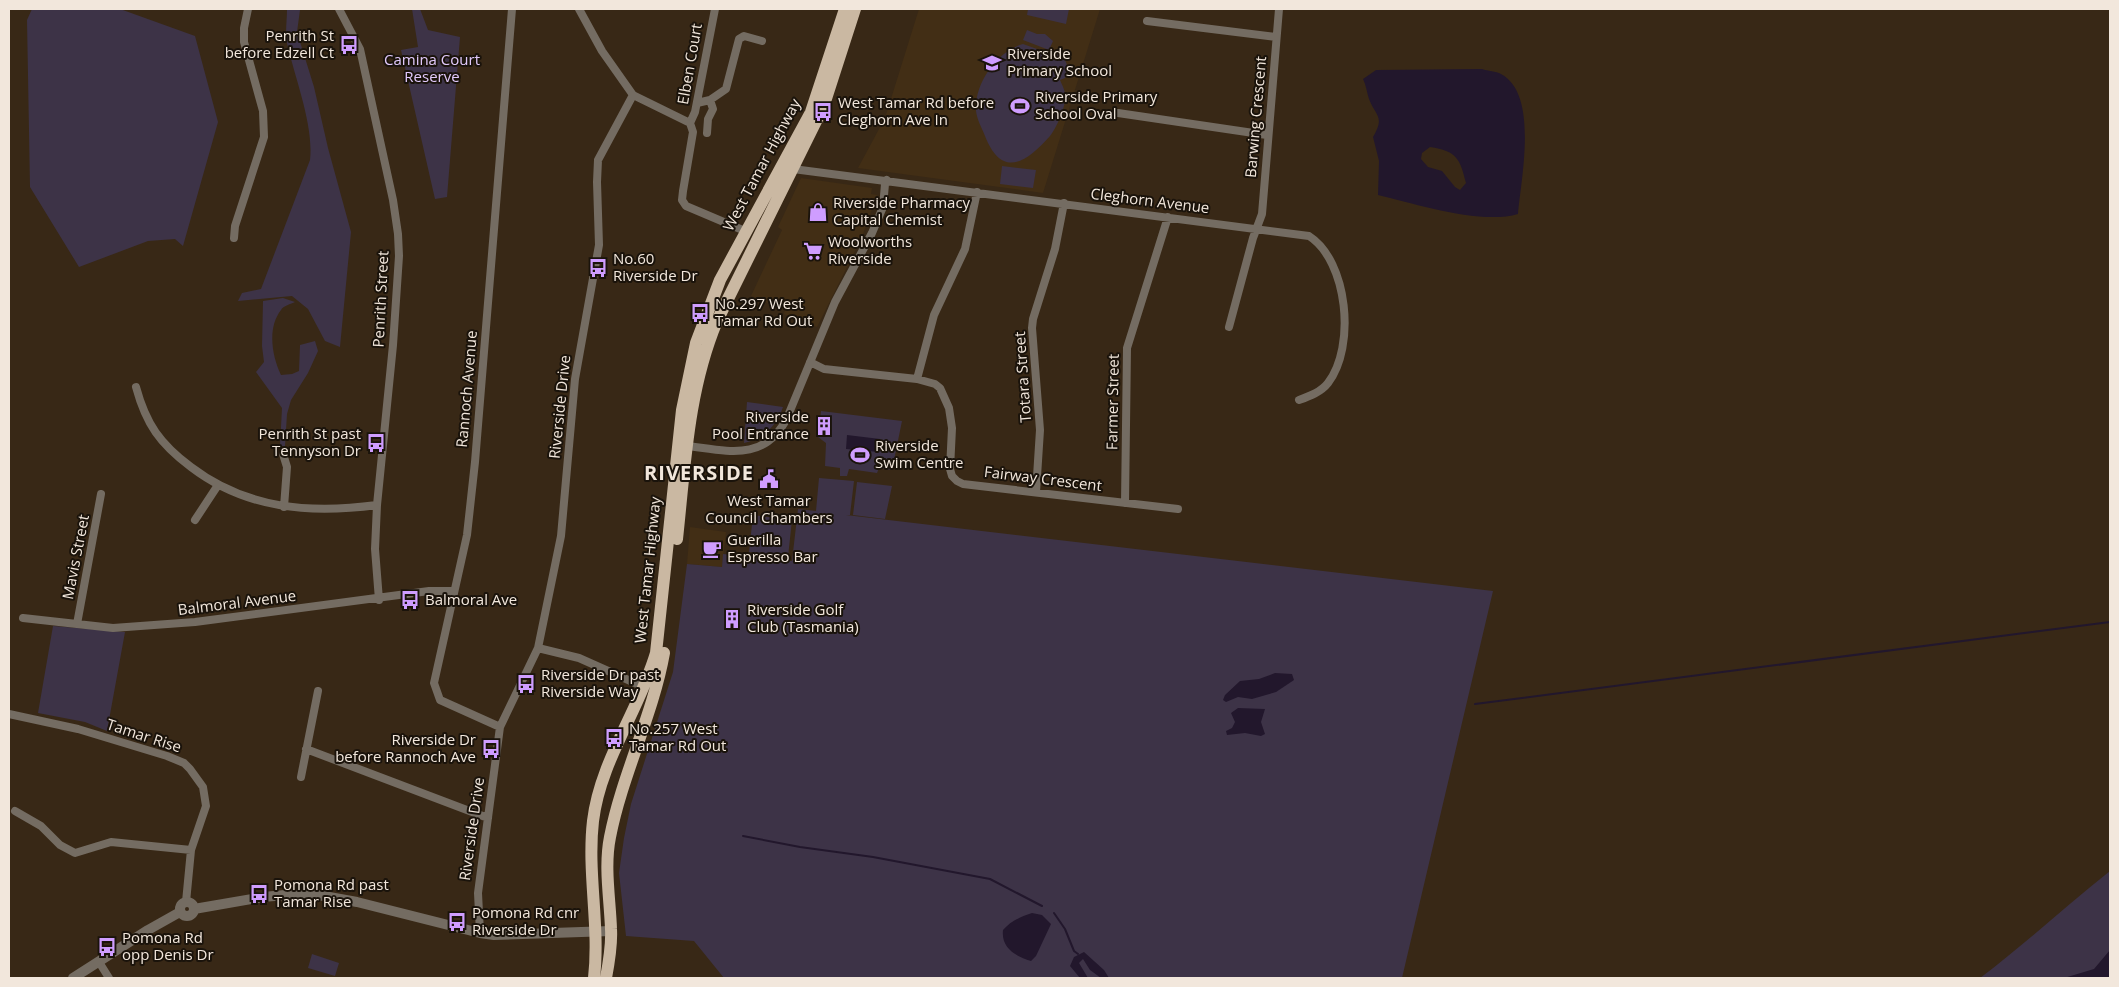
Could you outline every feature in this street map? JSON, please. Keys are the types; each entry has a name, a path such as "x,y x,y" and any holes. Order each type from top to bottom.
{"highway":[{"name":"West Tamar Highway","path":"594,978 596,931 593,822 607,768 644,687 656,653 682,410 692,358 712,296 810,112 845,9"},
{"name":"West Tamar Highway","path":"606,978 611,931 608,866 610,838 663,656 694,393 707,345 721,312 824,105 855,9"},
{"path":"745,231 760,236"}],"street":[{"path":"234,238 235,226 264,137 263,111 244,42 244,28 248,9"},
{"name":"Penrith Street","path":"339,9 360,49 398,234 399,256 393,345 377,505 375,549 379,600"},
{"name":"Rannoch Avenue","path":"500,728 440,700 434,676 466,535 475,462 512,9"},
{"path":"579,9 602,51 633,95 690,123 693,132 683,191 684,203 692,210 745,231"},
{"name":"Elben Court","path":"690,123 695,112 715,9"},
{"name":"Barwing Crescent","path":"1230,327 1262,214 1276,37 1280,9"},
{"path":"1147,21 1276,37"},
{"path":"697,102 710,100 726,89 740,39 744,36 762,41"},
{"name":"Riverside Drive","path":"480,933 478,893 500,728 538,648 561,536 575,379 599,245 596,182 598,160 633,95"},
{"path":"707,132 708,119 713,108 710,100"},
{"path":"1118,113 1268,134"},
{"name":"Cleghorn Avenue","path":"793,169 1257,227 1309,236 1328,252 1338,275 1345,314 1344,332 1335,372 1322,390 1299,400"},
{"path":"688,446 745,452 771,440 783,426 835,302 872,233 883,207 887,180"},
{"path":"917,379 934,315 965,249 977,192"},
{"name":"Totara Street","path":"1036,492 1040,430 1032,328 1033,318 1055,249 1064,204"},
{"name":"Farmer Street","path":"1125,503 1127,348 1168,217"},
{"name":"Fairway Crescent","path":"810,362 824,369 917,379 935,384 944,395 949,408 953,438 950,468 952,476 963,484 1178,509"},
{"path":"136,387 149,425 161,442 179,459 234,494 284,507 344,510 377,505"},
{"path":"283,454 287,467 284,507"},
{"path":"195,520 218,485"},
{"name":"Mavis Street","path":"77,624 101,494"},
{"name":"Balmoral Avenue","path":"23,618 113,628 195,622 379,600 429,591 454,591"},
{"path":"538,648 578,658 644,687"},
{"path":"301,777 318,691"},
{"name":"Tamar Rise","path":"9,714 78,729 167,756 184,763 197,776 203,787 206,799 204,816 191,850 190,906"},
{"path":"306,749 488,818"},
{"path":"15,811 40,826 67,850 75,853 111,842 191,850"},
{"path":"73,978 180,912 185,916 189,916 190,906 307,893 357,902 494,935 611,931"},
{"path":"99,962 109,978"}],"shaded area":[{"name":"Riverside Primary School","path":"919,9 1100,9 1043,193 858,168 885,118"},
{"path":"1482,69 1497,72 1513,84 1520,99 1524,118 1525,138 1518,214 1503,217 1467,215 1429,208 1378,195 1379,161 1373,137 1379,120 1369,99 1363,79 1376,70","holes":["1430,147 1452,154 1459,162 1466,183 1460,190 1455,187 1442,171 1428,167 1421,159 1422,153"]},
{"name":"Woolworths Riverside","path":"801,178 872,188 871,194 877,195 862,237 817,327 784,314 785,310 751,296 782,230 778,227"},
{"path":"847,435 880,439 879,452 846,449"},
{"path":"690,527 726,532 722,567 687,564"},
{"path":"1275,673 1292,674 1294,680 1276,692 1252,699 1238,697 1226,702 1223,700 1225,695 1240,681 1259,679"},
{"path":"1238,708 1265,709 1261,722 1265,734 1261,736 1245,733 1227,735 1226,731 1232,728 1235,722 1231,713"},
{"path":"1032,913 1042,915 1051,924 1036,956 1031,961 1020,957 1010,950 1004,942 1003,930 1009,924"},
{"path":"2110,950 2110,978 2064,978 2094,969"},
{"path":"1084,952 1104,970 1109,978 1101,978 1090,970 1083,959 1079,963 1088,978 1080,978 1070,966 1074,957"}],"green space":[{"path":"32,9 120,9 195,36 218,122 183,246 175,239 148,241 79,267 30,187 27,20"},
{"path":"287,9 300,10 297,32 314,87 328,148 351,232 340,347 325,341 308,309 292,296 238,301 242,293 261,289 310,160 307,117 287,43"},
{"name":"Camina Court Reserve","path":"412,9 420,9 428,30 460,37 447,197 435,199 401,50 418,47"},
{"path":"1028,9 1069,9 1066,24 1027,15"},
{"path":"1027,30 1037,34 1045,34 1053,41 1049,50 1023,40"},
{"name":"Riverside Primary School Oval","path":"1023,44 1051,54 1062,51 1069,71 1066,72 1065,78 1060,80 1065,99 1058,123 1050,136 1041,146 1023,159 1007,162 999,158 985,136 978,121 976,101 983,80 996,61 1013,48"},
{"path":"1002,166 1036,170 1033,188 1000,184"},
{"path":"283,298 295,302 282,309 277,317 272,333 273,351 281,375 299,371 300,345 315,341 318,351 308,373 291,400 287,414 285,446 280,446 282,408 256,372 264,362 262,346 263,301"},
{"path":"747,402 783,407 777,420 764,435 744,443"},
{"name":"Riverside Swim Centre","path":"821,411 902,421 892,470 879,468 877,473 849,469 847,476 840,476 840,468 825,466 826,443 818,437"},
{"path":"819,478 854,481 850,515 846,515 1493,591 1402,978 724,978 694,941 626,936 619,873 624,838 631,804 673,672 687,564 722,567 723,554 792,561 798,509 816,511"},
{"path":"857,482 892,486 885,519 853,515"},
{"path":"753,515 792,520 788,557 749,552"},
{"path":"53,626 125,632 107,731 85,722 38,713"},
{"path":"2110,871 2110,978 1980,978 2013,952"},
{"path":"312,954 339,963 335,976 308,968"}],"waterway":[{"path":"1475,704 2110,622"},
{"path":"743,836 800,847 873,857 990,879 1042,906"},
{"path":"1054,913 1065,929 1074,951 1078,954"}],"place":[{"name":"Penrith St before Edzell Ct","path":"349,45"},
{"name":"Riverside Primary School","path":"992,63"},
{"name":"Riverside Primary School Oval","path":"1020,106"},
{"name":"West Tamar Rd before Cleghorn Ave In","path":"823,112"},
{"name":"Riverside Pharmacy Capital Chemist","path":"818,212"},
{"name":"Woolworths Riverside","path":"813,251"},
{"name":"No.60 Riverside Dr","path":"598,268"},
{"name":"No.297 West Tamar Rd Out","path":"700,313"},
{"name":"Riverside Pool Entrance","path":"824,426"},
{"name":"Penrith St past Tennyson Dr","path":"376,443"},
{"name":"Riverside Swim Centre","path":"860,455"},
{"name":"West Tamar Council Chambers","path":"769,479"},
{"name":"Guerilla Espresso Bar","path":"712,549"},
{"name":"Balmoral Ave","path":"410,600"},
{"name":"Riverside Golf Club (Tasmania)","path":"732,619"},
{"name":"Riverside Dr past Riverside Way","path":"526,684"},
{"name":"No.257 West Tamar Rd Out","path":"614,738"},
{"name":"Riverside Dr before Rannoch Ave","path":"491,749"},
{"name":"Pomona Rd past Tamar Rise","path":"259,894"},
{"name":"Pomona Rd cnr Riverside Dr","path":"457,922"},
{"name":"Pomona Rd opp Denis Dr","path":"107,947"}],"district":[{"name":"RIVERSIDE","path":"699,473"}]}
